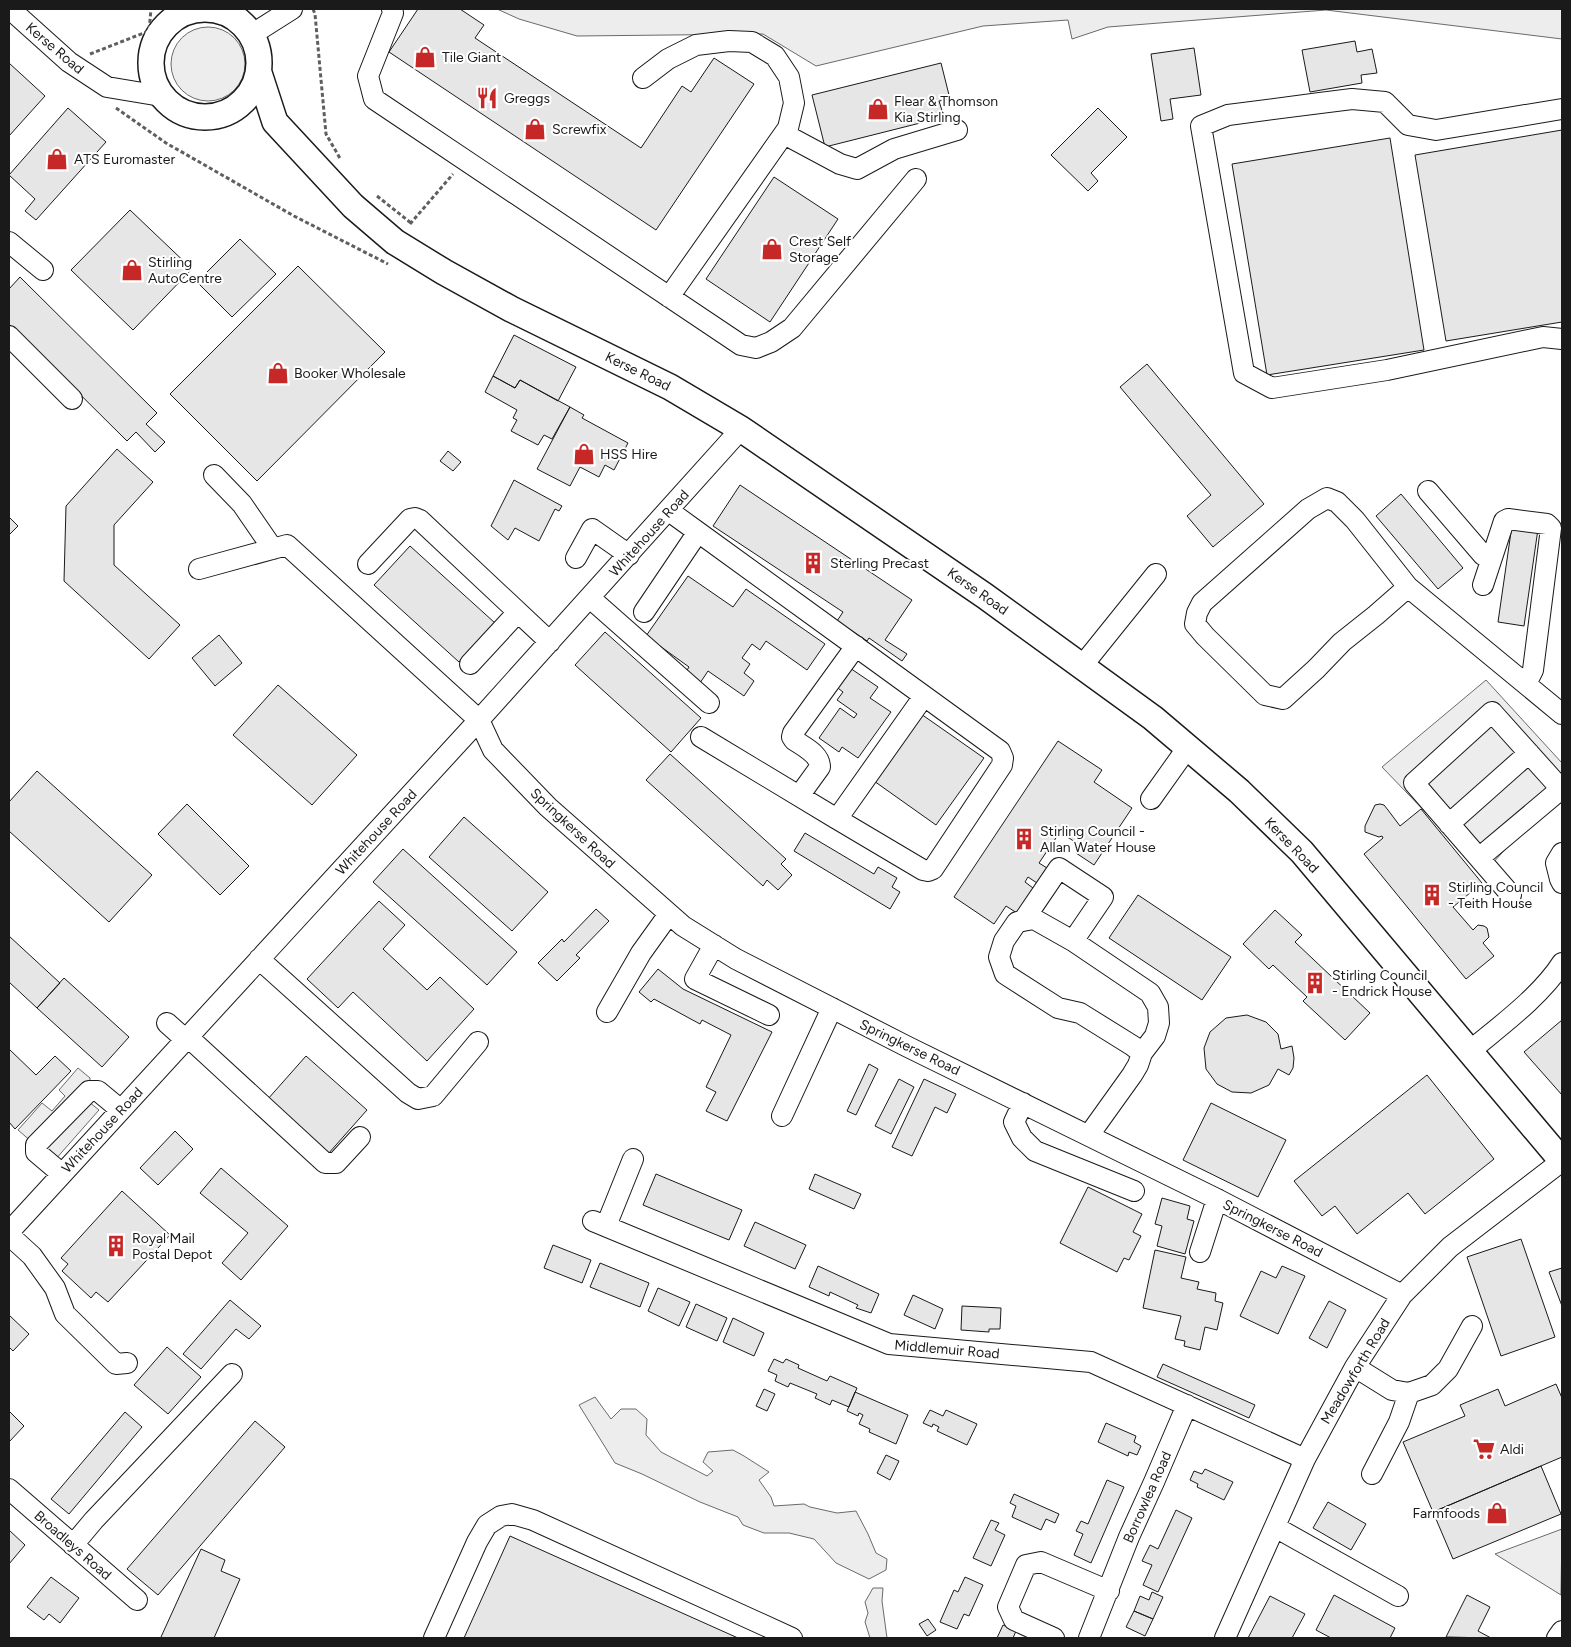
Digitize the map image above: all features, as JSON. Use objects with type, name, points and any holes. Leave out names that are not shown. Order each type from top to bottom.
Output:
[{"type":"main road","points":[[198,9],[228,14],[241,23],[251,35],[257,47],[259,72],[254,87],[246,99],[235,109],[222,115],[205,118],[188,115],[173,108],[161,96],[153,82],[150,66],[152,50],[158,35],[181,11],[198,9]]},
{"type":"main road","name":"Kerse Road","points":[[259,72],[275,122],[353,206],[395,242],[511,310],[670,387],[741,429],[985,596],[1154,718],[1239,790],[1302,852],[1562,1161]]},
{"type":"main road","points":[[222,115],[275,122]]},
{"type":"street","name":"Kerse Road","points":[[10,9],[69,62],[107,87],[161,96]]},
{"type":"street","points":[[251,35],[292,9]]},
{"type":"street","points":[[392,9],[393,13],[368,76],[374,99],[742,345],[756,348],[771,342],[792,328],[916,179]]},
{"type":"street","points":[[643,78],[668,59],[696,45],[729,41],[752,42],[775,56],[789,77],[794,104],[788,128],[669,297]]},
{"type":"street","points":[[1562,109],[1436,130],[1408,125],[1385,102],[1352,98],[1228,114],[1201,126],[1244,373],[1272,388],[1387,370],[1543,337],[1562,339]]},
{"type":"street","points":[[784,134],[840,164],[857,170],[894,149],[957,130]]},
{"type":"street","points":[[9,242],[43,270]]},
{"type":"street","points":[[9,336],[72,399]]},
{"type":"street","name":"Whitehouse Road","points":[[9,1234],[41,1184],[62,1174],[479,720],[741,429]]},
{"type":"street","points":[[214,475],[242,504],[273,549]]},
{"type":"street","points":[[1428,491],[1483,555],[1491,560]]},
{"type":"street","points":[[1408,587],[1342,642],[1283,699],[1265,695],[1195,624],[1197,613],[1202,603],[1308,509],[1327,498],[1336,502],[1354,520],[1408,587],[1562,714]]},
{"type":"street","points":[[669,510],[1000,751],[1003,758],[1002,765],[932,868],[928,871],[923,870],[701,737]]},
{"type":"street","points":[[368,564],[410,520],[415,518],[420,520],[550,642]]},
{"type":"street","points":[[1482,585],[1504,521],[1508,519],[1547,524],[1551,528],[1533,670],[1526,684]]},
{"type":"street","points":[[576,558],[592,530],[629,555]]},
{"type":"street","points":[[644,612],[698,532]]},
{"type":"street","points":[[200,569],[287,545],[479,720]]},
{"type":"street","points":[[1082,666],[1156,574]]},
{"type":"street","points":[[590,598],[709,703]]},
{"type":"street","points":[[470,664],[518,612]]},
{"type":"street","points":[[799,796],[820,767],[820,761],[817,756],[794,740],[792,737],[793,733],[856,646]]},
{"type":"street","points":[[837,819],[924,696]]},
{"type":"street","points":[[1479,858],[1561,789],[1492,712],[1414,783],[1511,895]]},
{"type":"street","name":"Springkerse Road","points":[[479,720],[493,750],[548,806],[683,926],[736,959],[1217,1199],[1402,1294]]},
{"type":"street","points":[[1151,799],[1188,747]]},
{"type":"street","points":[[1449,824],[1529,753]]},
{"type":"street","points":[[1562,853],[1556,863],[1562,882]]},
{"type":"street","points":[[1023,921],[1059,868],[1103,897],[1073,941]]},
{"type":"street","points":[[607,1012],[641,952],[669,914]]},
{"type":"street","points":[[1089,1135],[1132,1075],[1142,1053],[1155,1036],[1159,1023],[1158,1007],[1150,993],[1073,941],[1034,919],[1016,922],[1004,941],[999,957],[1005,974],[1058,1008],[1080,1012],[1142,1053]]},
{"type":"street","points":[[714,945],[695,979],[769,1015]]},
{"type":"street","points":[[259,959],[418,1100],[433,1096],[478,1042]]},
{"type":"street","points":[[1470,1051],[1519,1011],[1557,971],[1562,963]]},
{"type":"street","points":[[782,1116],[832,1008]]},
{"type":"street","points":[[167,1023],[187,1038],[325,1163],[336,1163],[360,1137]]},
{"type":"street","points":[[62,1174],[36,1152],[36,1145],[89,1091],[98,1091],[121,1110]]},
{"type":"street","points":[[1023,1102],[1014,1122],[1022,1138],[1035,1151],[1134,1191]]},
{"type":"street","name":"Middlemuir Road","points":[[633,1160],[600,1224],[890,1344],[1091,1362],[1305,1459]]},
{"type":"street","name":"Meadowforth Road","points":[[1225,1638],[1305,1459],[1355,1367],[1402,1294],[1450,1247],[1562,1161]]},
{"type":"street","points":[[1200,1252],[1217,1199]]},
{"type":"street","points":[[9,1234],[32,1256],[55,1288],[65,1314],[116,1364],[127,1363]]},
{"type":"street","points":[[1355,1367],[1392,1390],[1409,1392],[1432,1385],[1448,1369],[1472,1326]]},
{"type":"street","points":[[73,1545],[94,1520],[232,1374]]},
{"type":"street","points":[[1372,1474],[1399,1422],[1409,1392]]},
{"type":"street","name":"Borrowlea Road","points":[[1089,1638],[1129,1537],[1187,1405]]},
{"type":"street","name":"Broadleys Road","points":[[9,1490],[137,1600]]},
{"type":"street","points":[[434,1638],[477,1542],[487,1525],[501,1516],[512,1514],[533,1520],[792,1638]]},
{"type":"street","points":[[1275,1527],[1398,1596]]},
{"type":"street","points":[[1054,1638],[1014,1620],[1008,1607],[1026,1565],[1041,1562],[1109,1590]]},
{"type":"street","points":[[1557,1638],[1562,1631]]},
{"type":"path","points":[[57,52],[93,54],[149,31],[151,9]]},
{"type":"path","points":[[313,9],[316,14],[326,134],[346,167]]},
{"type":"path","points":[[112,105],[166,143],[294,216],[396,269]]},
{"type":"path","points":[[422,211],[465,160]]},
{"type":"path","points":[[373,193],[411,223]]},
{"type":"shaded area","points":[[497,9],[1562,9],[1562,39],[1326,10],[1108,27],[1072,39],[1068,20],[983,26],[816,66],[763,34],[577,36],[519,19]]},
{"type":"shaded area","points":[[208,27],[222,30],[234,38],[242,50],[245,64],[242,78],[234,90],[222,98],[208,101],[194,98],[182,90],[174,78],[171,64],[174,50],[182,38],[194,30]]},
{"type":"shaded area","points":[[1486,680],[1562,763],[1562,786],[1484,873],[1382,767]]},
{"type":"shaded area","points":[[78,1068],[90,1078],[89,1102],[99,1110],[54,1161],[18,1130],[42,1103],[52,1111],[65,1096],[59,1090]]},
{"type":"shaded area","points":[[595,1397],[611,1419],[621,1409],[636,1409],[647,1419],[646,1435],[661,1452],[707,1476],[713,1471],[703,1462],[708,1452],[733,1450],[744,1456],[769,1472],[759,1480],[771,1497],[774,1506],[804,1504],[837,1513],[856,1511],[876,1553],[887,1559],[886,1570],[869,1579],[836,1563],[814,1539],[789,1533],[764,1533],[756,1530],[743,1525],[738,1517],[700,1502],[615,1463],[579,1405]]},
{"type":"shaded area","points":[[1562,1529],[1561,1595],[1495,1554]]},
{"type":"shaded area","points":[[873,1588],[883,1588],[882,1601],[887,1638],[870,1638],[865,1622],[868,1613],[865,1602]]},
{"type":"building","points":[[418,9],[460,9],[484,25],[475,38],[641,148],[682,86],[691,92],[714,58],[754,84],[656,230],[389,52]]},
{"type":"building","points":[[1355,41],[1357,52],[1372,49],[1377,73],[1361,75],[1362,83],[1310,92],[1302,50]]},
{"type":"building","points":[[1194,48],[1201,95],[1170,99],[1173,119],[1161,121],[1151,54]]},
{"type":"building","points":[[9,63],[45,96],[9,136]]},
{"type":"building","name":"Flear & Thomson Kia Stirling","points":[[941,63],[950,99],[939,101],[944,117],[825,147],[812,95]]},
{"type":"building","name":"ATS Euromaster","points":[[68,108],[106,142],[36,220],[25,211],[35,199],[9,175]]},
{"type":"building","points":[[1098,108],[1127,137],[1091,173],[1098,181],[1088,191],[1051,155]]},
{"type":"building","points":[[1562,130],[1562,322],[1446,341],[1415,155]]},
{"type":"building","points":[[1390,138],[1424,350],[1267,375],[1232,164]]},
{"type":"building","name":"Crest Self Storage","points":[[774,177],[838,219],[770,322],[706,279]]},
{"type":"building","name":"Stirling AutoCentre","points":[[130,210],[192,269],[133,330],[71,270]]},
{"type":"building","points":[[240,239],[276,274],[232,317],[197,282]]},
{"type":"building","name":"Booker Wholesale","points":[[298,266],[385,352],[257,481],[170,394]]},
{"type":"building","points":[[20,277],[157,413],[146,424],[165,442],[155,452],[136,432],[127,441],[9,324],[9,289]]},
{"type":"building","points":[[514,335],[576,367],[558,401],[520,380],[515,388],[493,376]]},
{"type":"building","points":[[1147,364],[1264,504],[1213,547],[1187,516],[1211,495],[1120,387]]},
{"type":"building","points":[[493,376],[515,388],[520,380],[570,407],[552,439],[544,435],[538,445],[511,431],[517,420],[513,418],[517,410],[485,392]]},
{"type":"building","name":"HSS Hire","points":[[570,407],[584,415],[582,418],[628,443],[614,470],[605,465],[599,477],[580,467],[570,486],[537,469]]},
{"type":"building","points":[[117,449],[153,482],[114,525],[114,565],[180,625],[149,659],[64,581],[66,506]]},
{"type":"building","points":[[448,451],[461,462],[453,471],[440,461]]},
{"type":"building","points":[[514,480],[562,506],[559,511],[555,509],[539,541],[515,528],[508,540],[491,526]]},
{"type":"building","name":"Sterling Precast","points":[[740,485],[912,600],[885,640],[907,654],[902,661],[869,638],[867,641],[837,621],[843,612],[713,526]]},
{"type":"building","points":[[1401,494],[1463,568],[1438,589],[1376,516]]},
{"type":"building","points":[[9,517],[18,526],[9,535]]},
{"type":"building","points":[[1512,525],[1538,529],[1524,626],[1498,622]]},
{"type":"building","points":[[410,546],[495,623],[459,662],[374,585]]},
{"type":"building","points":[[688,576],[733,607],[746,589],[825,644],[807,670],[766,641],[760,650],[752,644],[742,658],[750,664],[744,673],[754,681],[744,696],[708,671],[698,686],[684,675],[689,667],[646,636]]},
{"type":"building","points":[[605,632],[701,718],[671,752],[575,665]]},
{"type":"building","points":[[219,635],[242,663],[215,686],[192,658]]},
{"type":"building","points":[[847,666],[878,687],[870,698],[891,712],[858,758],[842,747],[839,752],[819,738],[840,708],[854,718],[857,714],[837,700],[843,692],[834,685]]},
{"type":"building","points":[[278,685],[357,755],[312,805],[233,735]]},
{"type":"building","points":[[921,714],[984,758],[936,825],[874,781]]},
{"type":"building","name":"Stirling Council - Allan Water House","points":[[1058,741],[1102,770],[1094,782],[1132,808],[1094,865],[1076,853],[1081,846],[1060,832],[1039,863],[1047,868],[1037,883],[1028,877],[1025,882],[1033,888],[1017,913],[1006,906],[994,924],[954,897]]},
{"type":"building","points":[[670,754],[786,859],[781,864],[792,875],[778,890],[767,880],[763,886],[646,780]]},
{"type":"building","points":[[37,771],[152,875],[109,922],[9,831],[9,802]]},
{"type":"building","points":[[187,804],[249,866],[220,895],[158,834]]},
{"type":"building","name":"Stirling Council - Teith House","points":[[1375,805],[1384,805],[1400,826],[1421,809],[1482,883],[1453,907],[1473,930],[1478,925],[1487,928],[1489,937],[1483,943],[1494,956],[1466,979],[1364,854],[1383,838],[1382,836],[1379,837],[1365,832],[1365,826]]},
{"type":"building","points":[[464,817],[548,892],[512,931],[429,857]]},
{"type":"building","points":[[805,833],[874,874],[878,867],[897,878],[892,887],[900,892],[890,909],[794,851]]},
{"type":"building","points":[[403,849],[517,952],[487,985],[373,882]]},
{"type":"building","points":[[1138,895],[1231,957],[1202,1000],[1109,938]]},
{"type":"building","points":[[379,901],[405,925],[383,949],[427,990],[440,977],[474,1009],[427,1061],[353,992],[338,1008],[307,979]]},
{"type":"building","points":[[596,909],[609,921],[576,955],[580,958],[557,981],[538,963],[562,939],[564,942]]},
{"type":"building","name":"Stirling Council - Endrick House","points":[[1275,910],[1302,935],[1295,942],[1370,1013],[1345,1040],[1303,1001],[1307,997],[1273,965],[1269,969],[1243,944]]},
{"type":"building","points":[[9,936],[60,983],[37,1008],[9,982]]},
{"type":"building","points":[[658,969],[683,989],[772,1032],[727,1121],[706,1111],[716,1092],[706,1087],[731,1035],[702,1020],[700,1024],[654,999],[651,1002],[639,992]]},
{"type":"building","points":[[64,978],[129,1037],[102,1067],[37,1008]]},
{"type":"building","points":[[1247,1015],[1266,1022],[1278,1034],[1281,1049],[1292,1046],[1293,1068],[1289,1075],[1278,1069],[1269,1085],[1251,1093],[1232,1092],[1217,1084],[1206,1069],[1204,1048],[1210,1032],[1226,1018]]},
{"type":"building","points":[[1562,1020],[1562,1095],[1524,1052]]},
{"type":"building","points":[[9,1049],[36,1075],[55,1056],[71,1071],[15,1129],[9,1122]]},
{"type":"building","points":[[306,1056],[367,1110],[328,1154],[267,1100]]},
{"type":"building","points":[[869,1064],[878,1069],[856,1115],[847,1111]]},
{"type":"building","points":[[1427,1075],[1494,1159],[1425,1214],[1408,1193],[1357,1234],[1335,1206],[1322,1216],[1294,1181]]},
{"type":"building","points":[[899,1079],[914,1087],[891,1134],[875,1126]]},
{"type":"building","points":[[924,1079],[956,1094],[947,1113],[935,1107],[912,1156],[892,1147]]},
{"type":"building","points":[[1211,1103],[1286,1140],[1258,1197],[1183,1160]]},
{"type":"building","points":[[175,1131],[193,1149],[158,1185],[140,1168]]},
{"type":"building","points":[[221,1168],[288,1226],[241,1280],[222,1263],[248,1233],[200,1193]]},
{"type":"building","points":[[656,1174],[742,1210],[729,1240],[643,1205]]},
{"type":"building","points":[[815,1174],[861,1194],[854,1209],[809,1189]]},
{"type":"building","points":[[1088,1187],[1142,1214],[1133,1232],[1141,1236],[1129,1260],[1124,1258],[1117,1272],[1060,1243]]},
{"type":"building","name":"Royal Mail Postal Depot","points":[[122,1191],[170,1235],[108,1302],[96,1292],[91,1298],[62,1271],[68,1264],[61,1258]]},
{"type":"building","points":[[1162,1198],[1190,1206],[1187,1219],[1194,1221],[1185,1254],[1157,1246],[1162,1226],[1155,1224]]},
{"type":"building","points":[[755,1222],[806,1245],[795,1269],[744,1246]]},
{"type":"building","points":[[1521,1239],[1555,1337],[1501,1356],[1467,1257]]},
{"type":"building","points":[[553,1245],[591,1260],[582,1283],[544,1268]]},
{"type":"building","points":[[1155,1250],[1186,1257],[1181,1278],[1199,1282],[1197,1289],[1216,1293],[1215,1301],[1223,1303],[1217,1330],[1205,1327],[1200,1350],[1184,1346],[1185,1341],[1175,1339],[1181,1316],[1143,1308]]},
{"type":"building","points":[[600,1263],[649,1283],[640,1307],[590,1287]]},
{"type":"building","points":[[818,1266],[879,1294],[871,1313],[856,1308],[858,1305],[830,1292],[829,1296],[809,1287]]},
{"type":"building","points":[[1282,1266],[1305,1276],[1278,1334],[1240,1316],[1261,1271],[1276,1278]]},
{"type":"building","points":[[1562,1268],[1562,1306],[1549,1272]]},
{"type":"building","points":[[658,1288],[690,1302],[679,1326],[648,1311]]},
{"type":"building","points":[[913,1295],[943,1309],[935,1329],[904,1315]]},
{"type":"building","points":[[230,1300],[261,1326],[249,1339],[236,1329],[201,1369],[183,1354]]},
{"type":"building","points":[[1329,1301],[1346,1310],[1327,1348],[1309,1338]]},
{"type":"building","points":[[696,1304],[727,1318],[717,1341],[686,1327]]},
{"type":"building","points":[[962,1306],[1001,1308],[1000,1329],[989,1329],[989,1332],[961,1330]]},
{"type":"building","points":[[9,1315],[29,1334],[13,1351],[9,1347]]},
{"type":"building","points":[[733,1318],[764,1333],[754,1356],[723,1342]]},
{"type":"building","points":[[167,1347],[201,1377],[168,1414],[134,1385]]},
{"type":"building","points":[[774,1359],[783,1363],[786,1359],[799,1365],[798,1368],[827,1381],[830,1376],[857,1388],[849,1407],[832,1400],[830,1405],[815,1398],[817,1394],[790,1383],[788,1387],[775,1381],[777,1375],[768,1371]]},
{"type":"building","points":[[1163,1364],[1255,1405],[1249,1418],[1157,1377]]},
{"type":"building","name":"Aldi","points":[[1556,1384],[1562,1398],[1562,1457],[1433,1512],[1403,1442],[1465,1416],[1460,1405],[1498,1389],[1505,1406]]},
{"type":"building","points":[[764,1389],[775,1394],[767,1411],[756,1406]]},
{"type":"building","points":[[855,1392],[908,1415],[896,1444],[869,1432],[870,1429],[859,1424],[863,1415],[859,1413],[858,1416],[847,1411]]},
{"type":"building","points":[[930,1410],[943,1416],[946,1410],[977,1424],[967,1445],[937,1431],[939,1427],[933,1424],[932,1427],[923,1423]]},
{"type":"building","points":[[9,1411],[24,1426],[9,1442]]},
{"type":"building","points":[[125,1412],[142,1427],[69,1514],[51,1499]]},
{"type":"building","points":[[255,1421],[285,1447],[158,1595],[127,1569]]},
{"type":"building","points":[[1106,1423],[1136,1436],[1134,1442],[1141,1446],[1137,1455],[1129,1452],[1128,1456],[1098,1442]]},
{"type":"building","points":[[886,1455],[899,1461],[890,1480],[877,1473]]},
{"type":"building","name":"Farmfoods","points":[[1541,1466],[1561,1514],[1453,1559],[1433,1512]]},
{"type":"building","points":[[1205,1469],[1233,1482],[1224,1500],[1197,1487],[1198,1484],[1190,1480],[1194,1471],[1202,1474]]},
{"type":"building","points":[[1107,1480],[1124,1487],[1091,1563],[1074,1555],[1083,1534],[1076,1531],[1081,1521],[1088,1524]]},
{"type":"building","points":[[1014,1494],[1059,1514],[1055,1523],[1046,1519],[1041,1530],[1012,1517],[1016,1506],[1010,1503]]},
{"type":"building","points":[[1328,1502],[1366,1524],[1351,1550],[1313,1528]]},
{"type":"building","points":[[1176,1510],[1192,1518],[1158,1592],[1143,1585],[1152,1565],[1142,1561],[1150,1545],[1158,1549]]},
{"type":"building","points":[[991,1520],[999,1523],[995,1530],[1005,1535],[991,1566],[973,1558]]},
{"type":"building","points":[[9,1530],[25,1545],[9,1564]]},
{"type":"building","points":[[510,1536],[738,1638],[464,1638]]},
{"type":"building","points":[[201,1549],[225,1560],[221,1571],[240,1579],[214,1638],[162,1638],[161,1637]]},
{"type":"building","points":[[51,1577],[79,1598],[60,1623],[49,1614],[44,1620],[27,1607]]},
{"type":"building","points":[[965,1577],[983,1585],[969,1616],[964,1614],[957,1629],[940,1622],[954,1590],[958,1592]]},
{"type":"building","points":[[1152,1592],[1163,1597],[1153,1619],[1134,1611],[1140,1596],[1149,1600]]},
{"type":"building","points":[[1334,1595],[1395,1628],[1390,1638],[1331,1638],[1316,1630]]},
{"type":"building","points":[[1467,1595],[1490,1607],[1478,1631],[1491,1638],[1446,1637]]},
{"type":"building","points":[[1270,1596],[1305,1614],[1292,1638],[1248,1638]]},
{"type":"building","points":[[1134,1611],[1153,1619],[1145,1636],[1126,1627]]},
{"type":"building","points":[[928,1619],[936,1630],[927,1636],[919,1624]]},
{"type":"building","points":[[1003,1625],[1016,1631],[1013,1638],[997,1638]]},
{"type":"place","name":"Tile Giant","points":[[425,57]]},
{"type":"place","name":"Greggs","points":[[487,98]]},
{"type":"place","name":"Flear & Thomson Kia Stirling","points":[[878,109]]},
{"type":"place","name":"Screwfix","points":[[535,129]]},
{"type":"place","name":"ATS Euromaster","points":[[57,159]]},
{"type":"place","name":"Crest Self Storage","points":[[772,249]]},
{"type":"place","name":"Stirling AutoCentre","points":[[132,270]]},
{"type":"place","name":"Booker Wholesale","points":[[278,373]]},
{"type":"place","name":"HSS Hire","points":[[584,454]]},
{"type":"place","name":"Sterling Precast","points":[[813,563]]},
{"type":"place","name":"Stirling Council - Allan Water House","points":[[1024,839]]},
{"type":"place","name":"Stirling Council - Teith House","points":[[1432,895]]},
{"type":"place","name":"Stirling Council - Endrick House","points":[[1315,983]]},
{"type":"place","name":"Royal Mail Postal Depot","points":[[116,1246]]},
{"type":"place","name":"Aldi","points":[[1484,1449]]},
{"type":"place","name":"Farmfoods","points":[[1497,1513]]}]
